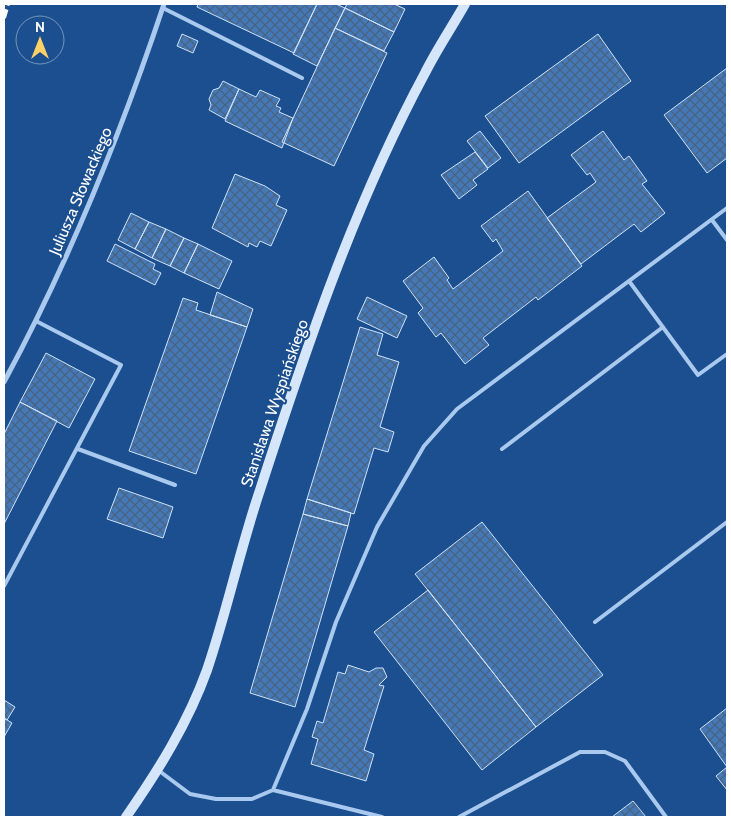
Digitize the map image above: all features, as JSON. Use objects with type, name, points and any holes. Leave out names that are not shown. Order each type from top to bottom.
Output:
[{"type":"main road","name":"Stanisława Wyspiańskiego","points":[[126,817],[174,743],[206,670],[262,482],[314,331],[349,238],[425,72],[465,4]]},
{"type":"street","name":"Juliusza Słowackiego","points":[[4,382],[36,321],[76,234],[120,128],[164,6]]},
{"type":"lane","points":[[164,6],[302,78]]},
{"type":"lane","points":[[273,790],[307,708],[336,622],[373,536],[424,446],[458,409],[727,208]]},
{"type":"lane","points":[[712,220],[727,240]]},
{"type":"lane","points":[[629,281],[698,375],[727,354]]},
{"type":"lane","points":[[4,586],[78,449],[121,364],[36,321]]},
{"type":"lane","points":[[502,449],[663,327]]},
{"type":"lane","points":[[78,449],[175,485]]},
{"type":"lane","points":[[595,622],[727,522]]},
{"type":"lane","points":[[458,817],[580,752],[605,752],[624,761],[666,817]]},
{"type":"lane","points":[[158,770],[190,794],[216,799],[252,799],[273,790],[382,817]]},
{"type":"building","points":[[198,4],[317,4],[294,53],[197,7]]},
{"type":"building","points":[[317,4],[336,4],[345,8],[317,66],[293,54]]},
{"type":"building","points":[[347,4],[394,4],[405,9],[394,32],[345,8]]},
{"type":"building","points":[[345,8],[394,32],[384,51],[335,28]]},
{"type":"building","points":[[335,28],[387,53],[334,166],[282,142]]},
{"type":"building","points":[[182,34],[198,41],[193,53],[177,46]]},
{"type":"building","points":[[598,34],[631,81],[519,163],[485,116]]},
{"type":"building","points":[[727,68],[727,158],[707,173],[664,115]]},
{"type":"building","points":[[223,81],[239,89],[225,119],[209,110],[211,105],[209,99],[213,90],[219,88]]},
{"type":"building","points":[[239,89],[256,97],[260,90],[280,99],[276,106],[281,108],[279,112],[293,118],[282,148],[225,121]]},
{"type":"building","points":[[480,131],[501,158],[488,168],[467,141]]},
{"type":"building","points":[[603,131],[624,160],[629,156],[647,181],[642,184],[665,213],[641,232],[634,224],[581,264],[547,218],[596,182],[590,173],[587,175],[571,155]]},
{"type":"building","points":[[475,152],[488,169],[473,180],[477,185],[459,199],[441,175]]},
{"type":"building","points":[[235,174],[265,186],[280,196],[276,205],[287,210],[271,246],[260,241],[257,247],[249,243],[248,247],[212,228]]},
{"type":"building","points":[[528,191],[582,266],[538,300],[536,297],[483,338],[489,345],[465,364],[441,333],[436,337],[418,313],[423,308],[403,281],[434,257],[449,278],[447,280],[453,289],[503,251],[496,239],[493,242],[481,226]]},
{"type":"building","points":[[131,213],[149,222],[135,249],[118,240]]},
{"type":"building","points":[[149,222],[166,229],[152,258],[135,249]]},
{"type":"building","points":[[166,229],[184,238],[170,266],[152,258]]},
{"type":"building","points":[[184,238],[198,244],[184,273],[170,266]]},
{"type":"building","points":[[115,244],[155,264],[153,269],[161,273],[155,285],[107,261]]},
{"type":"building","points":[[198,244],[232,261],[219,289],[184,273]]},
{"type":"building","points":[[217,292],[253,309],[247,327],[210,315]]},
{"type":"building","points":[[367,297],[407,316],[397,338],[357,319]]},
{"type":"building","points":[[183,298],[198,303],[196,310],[247,327],[196,474],[129,451]]},
{"type":"building","points":[[360,327],[383,334],[377,355],[399,362],[380,427],[394,432],[388,452],[374,448],[354,514],[307,499]]},
{"type":"building","points":[[46,353],[95,379],[69,428],[20,402]]},
{"type":"building","points":[[20,402],[57,421],[4,524],[4,434]]},
{"type":"building","points":[[119,488],[173,507],[163,538],[107,519]]},
{"type":"building","points":[[307,499],[351,513],[348,526],[303,514]]},
{"type":"building","points":[[303,514],[348,526],[295,707],[250,693]]},
{"type":"building","points":[[482,522],[603,675],[536,727],[415,574]]},
{"type":"building","points":[[428,590],[536,727],[482,770],[374,632]]},
{"type":"building","points":[[348,665],[369,672],[376,668],[383,668],[387,677],[379,685],[384,686],[364,750],[374,754],[366,781],[311,764],[318,739],[312,737],[317,721],[323,723],[338,672],[345,674]]},
{"type":"building","points":[[4,700],[15,707],[7,720],[4,718]]},
{"type":"building","points":[[727,708],[727,767],[700,729]]},
{"type":"building","points":[[4,718],[12,723],[4,737]]},
{"type":"building","points":[[727,767],[727,790],[716,776]]},
{"type":"building","points":[[633,801],[646,817],[612,817]]},
{"type":"railway","points":[[4,18],[8,4]]}]
